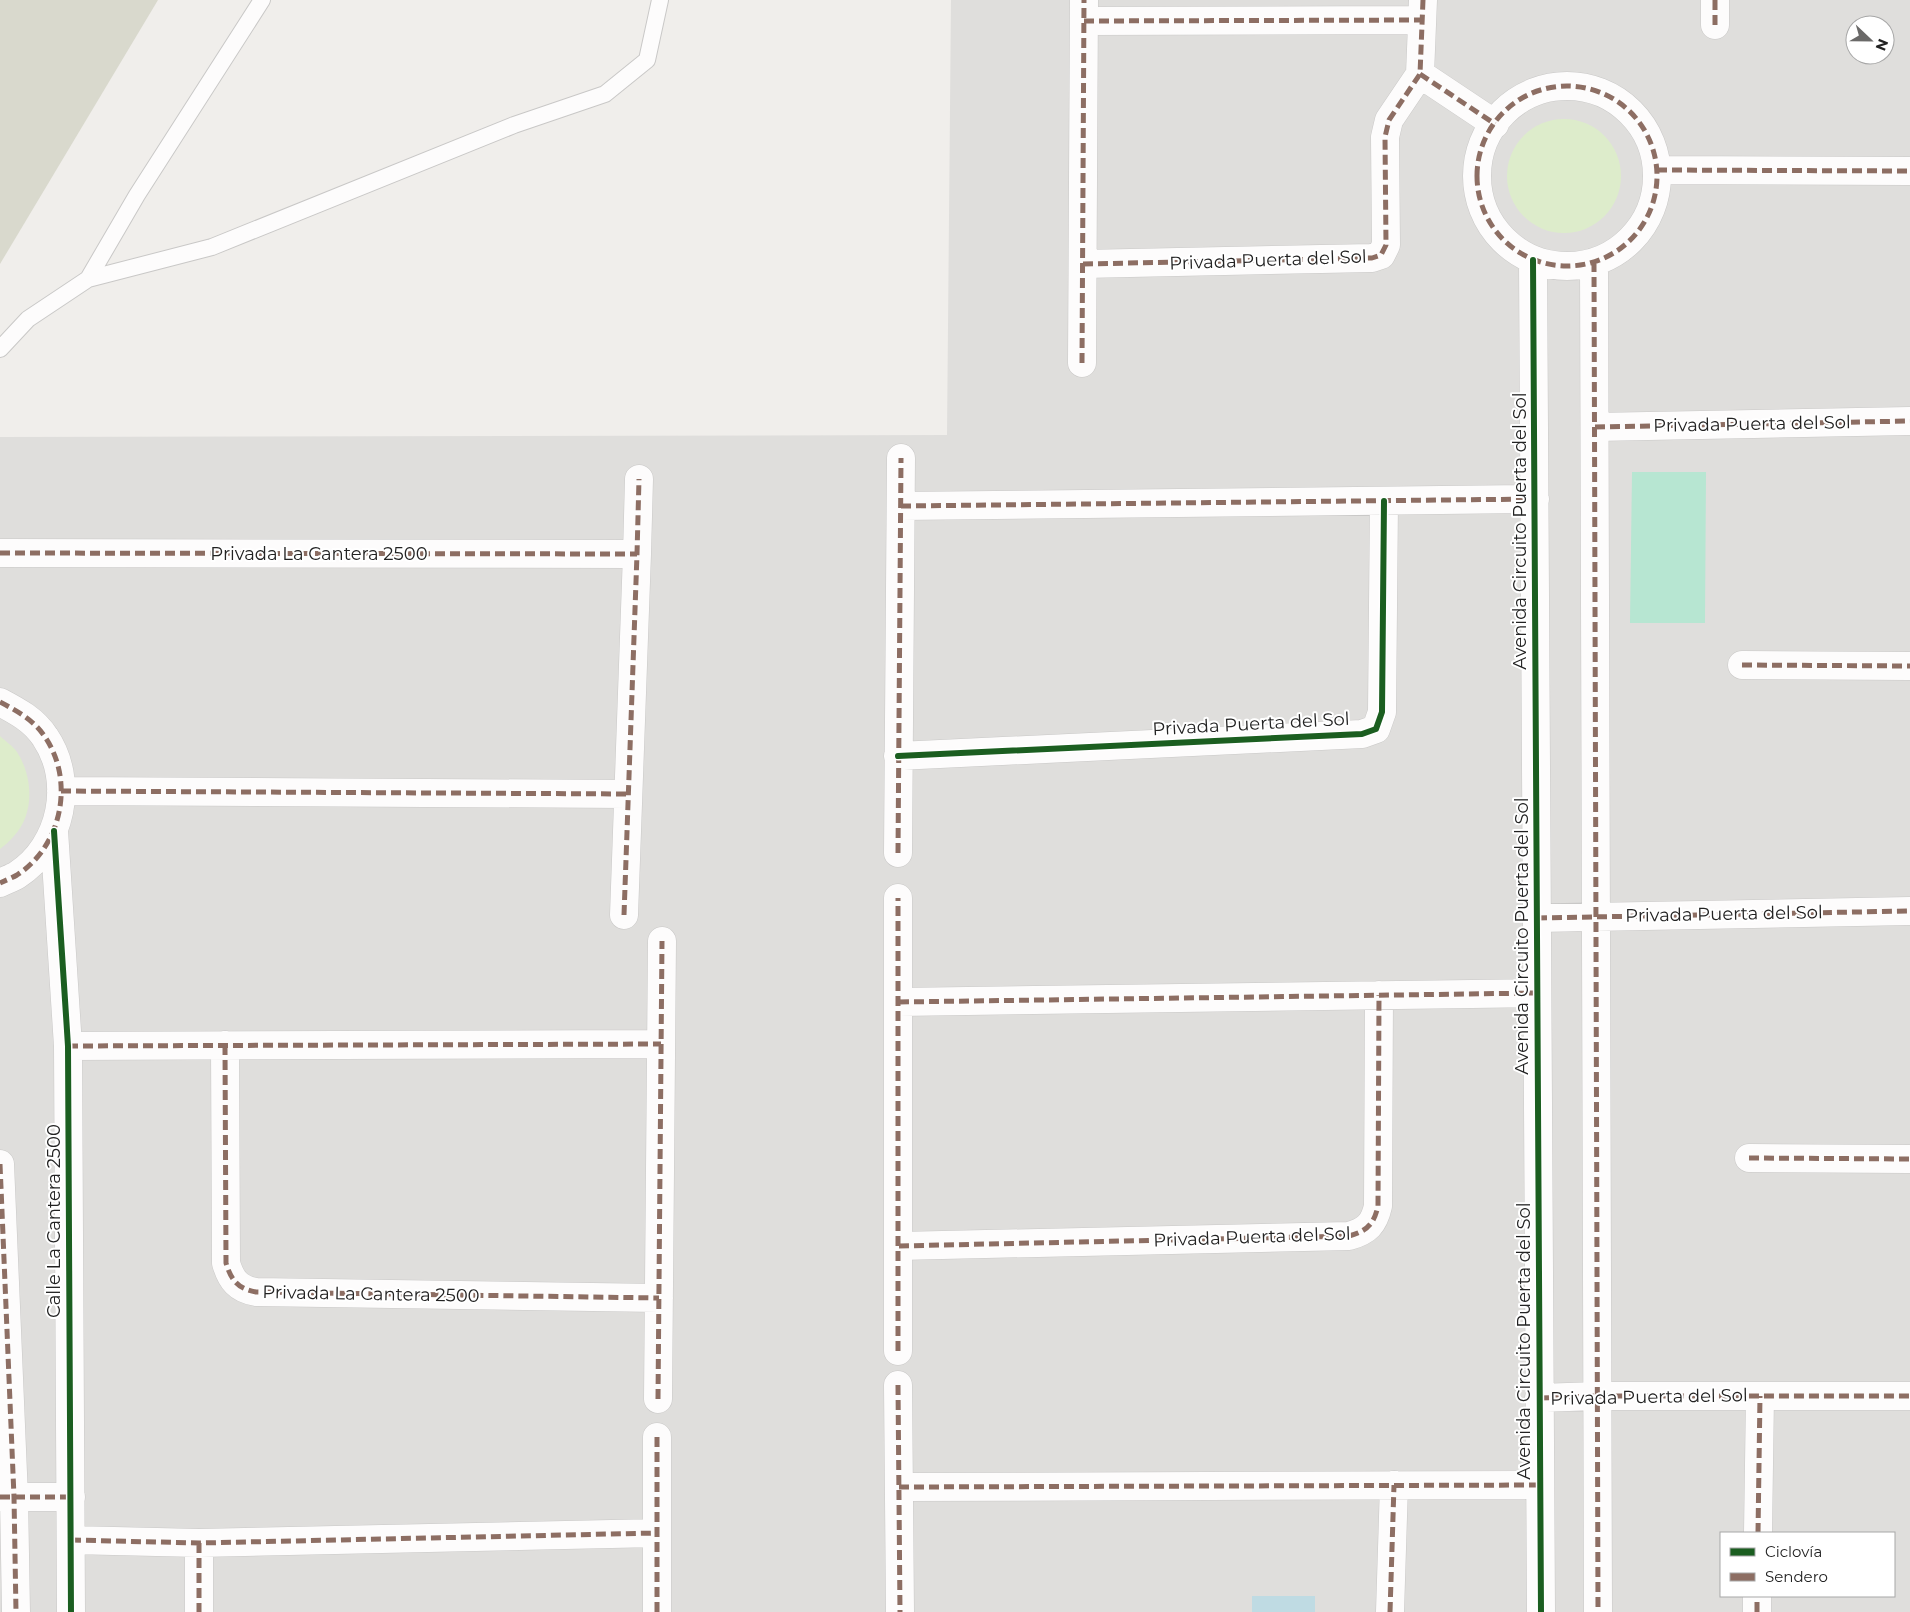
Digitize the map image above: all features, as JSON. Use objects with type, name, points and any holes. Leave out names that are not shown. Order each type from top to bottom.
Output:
[{"type":"street","points":[[1082,363],[1084,11],[1422,10],[1420,74],[1494,124]]},
{"type":"street","name":"Privada Puerta del Sol","points":[[1083,264],[1372,258],[1381,256],[1386,245],[1385,137],[1389,120],[1420,74]]},
{"type":"street","points":[[1555,86],[1585,86],[1612,97],[1635,116],[1650,141],[1657,170],[1654,200],[1641,227],[1621,248],[1594,262],[1563,267],[1533,260],[1508,245],[1489,222],[1478,195],[1476,164],[1485,136],[1502,112],[1526,94],[1555,86]]},
{"type":"street","points":[[1657,170],[1910,171]]},
{"type":"street","name":"Avenida Circuito Puerta del Sol","points":[[1533,260],[1540,1612]]},
{"type":"street","points":[[1594,262],[1598,1612]]},
{"type":"street","name":"Privada Puerta del Sol","points":[[1595,427],[1910,421]]},
{"type":"street","points":[[898,853],[901,458]]},
{"type":"street","points":[[624,915],[638,554],[639,479]]},
{"type":"street","points":[[901,506],[1535,499]]},
{"type":"street","name":"Privada Puerta del Sol","points":[[898,756],[1362,734],[1376,729],[1382,712],[1384,501]]},
{"type":"street","name":"Privada La Cantera 2500","points":[[0,553],[638,554]]},
{"type":"street","points":[[1742,665],[1910,666]]},
{"type":"street","points":[[0,702],[22,713],[45,736],[58,766],[62,799],[54,831],[39,856],[17,875],[0,882]]},
{"type":"street","points":[[61,791],[628,794]]},
{"type":"street","name":"Calle La Cantera 2500","points":[[54,831],[68,1046],[72,1612]]},
{"type":"street","points":[[898,898],[898,1351]]},
{"type":"street","name":"Privada Puerta del Sol","points":[[1537,918],[1910,911]]},
{"type":"street","points":[[658,1399],[662,941]]},
{"type":"street","points":[[899,1002],[1537,993]]},
{"type":"street","name":"Privada Puerta del Sol","points":[[899,1246],[1349,1236],[1360,1233],[1370,1227],[1376,1217],[1378,1206],[1379,995]]},
{"type":"street","points":[[68,1046],[661,1044]]},
{"type":"street","name":"Privada La Cantera 2500","points":[[225,1045],[226,1263],[229,1274],[235,1284],[245,1290],[256,1292],[659,1298]]},
{"type":"street","points":[[1749,1158],[1910,1159]]},
{"type":"street","points":[[0,1164],[7,1497],[16,1612]]},
{"type":"street","points":[[898,1386],[900,1612]]},
{"type":"street","name":"Privada Puerta del Sol","points":[[1539,1398],[1597,1396],[1910,1396]]},
{"type":"street","name":"Privada Puerta del Sol","points":[[1758,1532],[1760,1396]]},
{"type":"street","points":[[656,1612],[658,1437]]},
{"type":"street","points":[[1390,1612],[1394,1485]]},
{"type":"street","points":[[899,1487],[1540,1485]]},
{"type":"street","points":[[7,1497],[71,1497]]},
{"type":"street","points":[[71,1540],[199,1543],[657,1533]]},
{"type":"street","points":[[199,1543],[199,1612]]},
{"type":"street","points":[[1757,1612],[1758,1597]]},
{"type":"lane","points":[[88,279],[137,195],[262,0]]},
{"type":"lane","points":[[0,349],[28,319],[88,279],[212,247],[514,125],[605,94],[647,60],[660,0]]},
{"type":"shaded area","points":[[0,0],[158,0],[0,264]]},
{"type":"shaded area","points":[[951,0],[1910,0],[1910,1612],[0,1612],[0,437],[947,435]]},
{"type":"green space","points":[[1564,119],[1586,123],[1605,135],[1617,154],[1621,176],[1617,198],[1605,217],[1586,229],[1564,233],[1542,229],[1523,217],[1511,198],[1507,176],[1511,154],[1523,135],[1542,123]]},
{"type":"green space","points":[[1632,472],[1706,472],[1705,623],[1630,623]]},
{"type":"green space","points":[[0,736],[15,750],[22,762],[29,784],[29,795],[26,817],[21,827],[11,840],[0,849]]},
{"type":"water","points":[[1252,1596],[1315,1596],[1315,1612],[1252,1612]]},
{"type":"marked path","points":[[1082,363],[1084,0]]},
{"type":"marked path","points":[[1083,264],[1372,258],[1381,255],[1386,245],[1385,137],[1389,120],[1420,74],[1423,0]]},
{"type":"marked path","points":[[1715,0],[1715,25]]},
{"type":"marked path","points":[[1084,21],[1422,20]]},
{"type":"marked path","points":[[1420,74],[1495,124]]},
{"type":"marked path","points":[[1558,86],[1576,86],[1601,93],[1617,101],[1631,112],[1642,126],[1650,142],[1657,167],[1657,176],[1657,185],[1650,210],[1642,226],[1631,240],[1617,251],[1593,262],[1576,266],[1558,266],[1541,262],[1517,251],[1497,233],[1481,202],[1477,185],[1477,167],[1481,150],[1492,126],[1510,106],[1541,90],[1558,86]]},
{"type":"marked path","points":[[1657,170],[1910,171]]},
{"type":"marked path","points":[[1594,262],[1598,1612]]},
{"type":"marked path","points":[[1595,427],[1910,421]]},
{"type":"marked path","points":[[898,853],[901,458]]},
{"type":"marked path","points":[[624,915],[639,479]]},
{"type":"marked path","points":[[901,506],[1535,499]]},
{"type":"marked path","points":[[0,553],[637,554]]},
{"type":"marked path","points":[[1742,665],[1910,666]]},
{"type":"marked path","points":[[0,702],[19,713],[41,731],[54,754],[60,773],[61,792],[59,812],[54,830],[45,847],[32,863],[17,875],[0,883]]},
{"type":"marked path","points":[[61,791],[628,794]]},
{"type":"marked path","points":[[898,898],[898,1351]]},
{"type":"marked path","points":[[1537,918],[1910,911]]},
{"type":"marked path","points":[[658,1399],[662,941]]},
{"type":"marked path","points":[[899,1002],[1537,993]]},
{"type":"marked path","points":[[899,1246],[1349,1236],[1361,1232],[1372,1222],[1378,1206],[1379,995]]},
{"type":"marked path","points":[[68,1046],[661,1044]]},
{"type":"marked path","points":[[225,1045],[226,1263],[233,1279],[244,1289],[256,1292],[659,1298]]},
{"type":"marked path","points":[[1749,1158],[1910,1159]]},
{"type":"marked path","points":[[0,1164],[14,1497],[16,1612]]},
{"type":"marked path","points":[[898,1385],[900,1612]]},
{"type":"marked path","points":[[1539,1398],[1597,1396],[1910,1396]]},
{"type":"marked path","points":[[1758,1532],[1760,1396]]},
{"type":"marked path","points":[[657,1437],[657,1612]]},
{"type":"marked path","points":[[1390,1612],[1394,1485]]},
{"type":"marked path","points":[[899,1487],[1540,1485]]},
{"type":"marked path","points":[[0,1497],[71,1497]]},
{"type":"marked path","points":[[71,1540],[199,1543],[657,1533]]},
{"type":"marked path","points":[[199,1543],[199,1612]]},
{"type":"marked path","points":[[1757,1597],[1757,1612]]},
{"type":"cycle path","points":[[1533,260],[1541,1612]]},
{"type":"cycle path","points":[[898,756],[1362,734],[1376,729],[1382,712],[1384,501]]},
{"type":"cycle path","points":[[54,831],[68,1046],[71,1612]]}]
